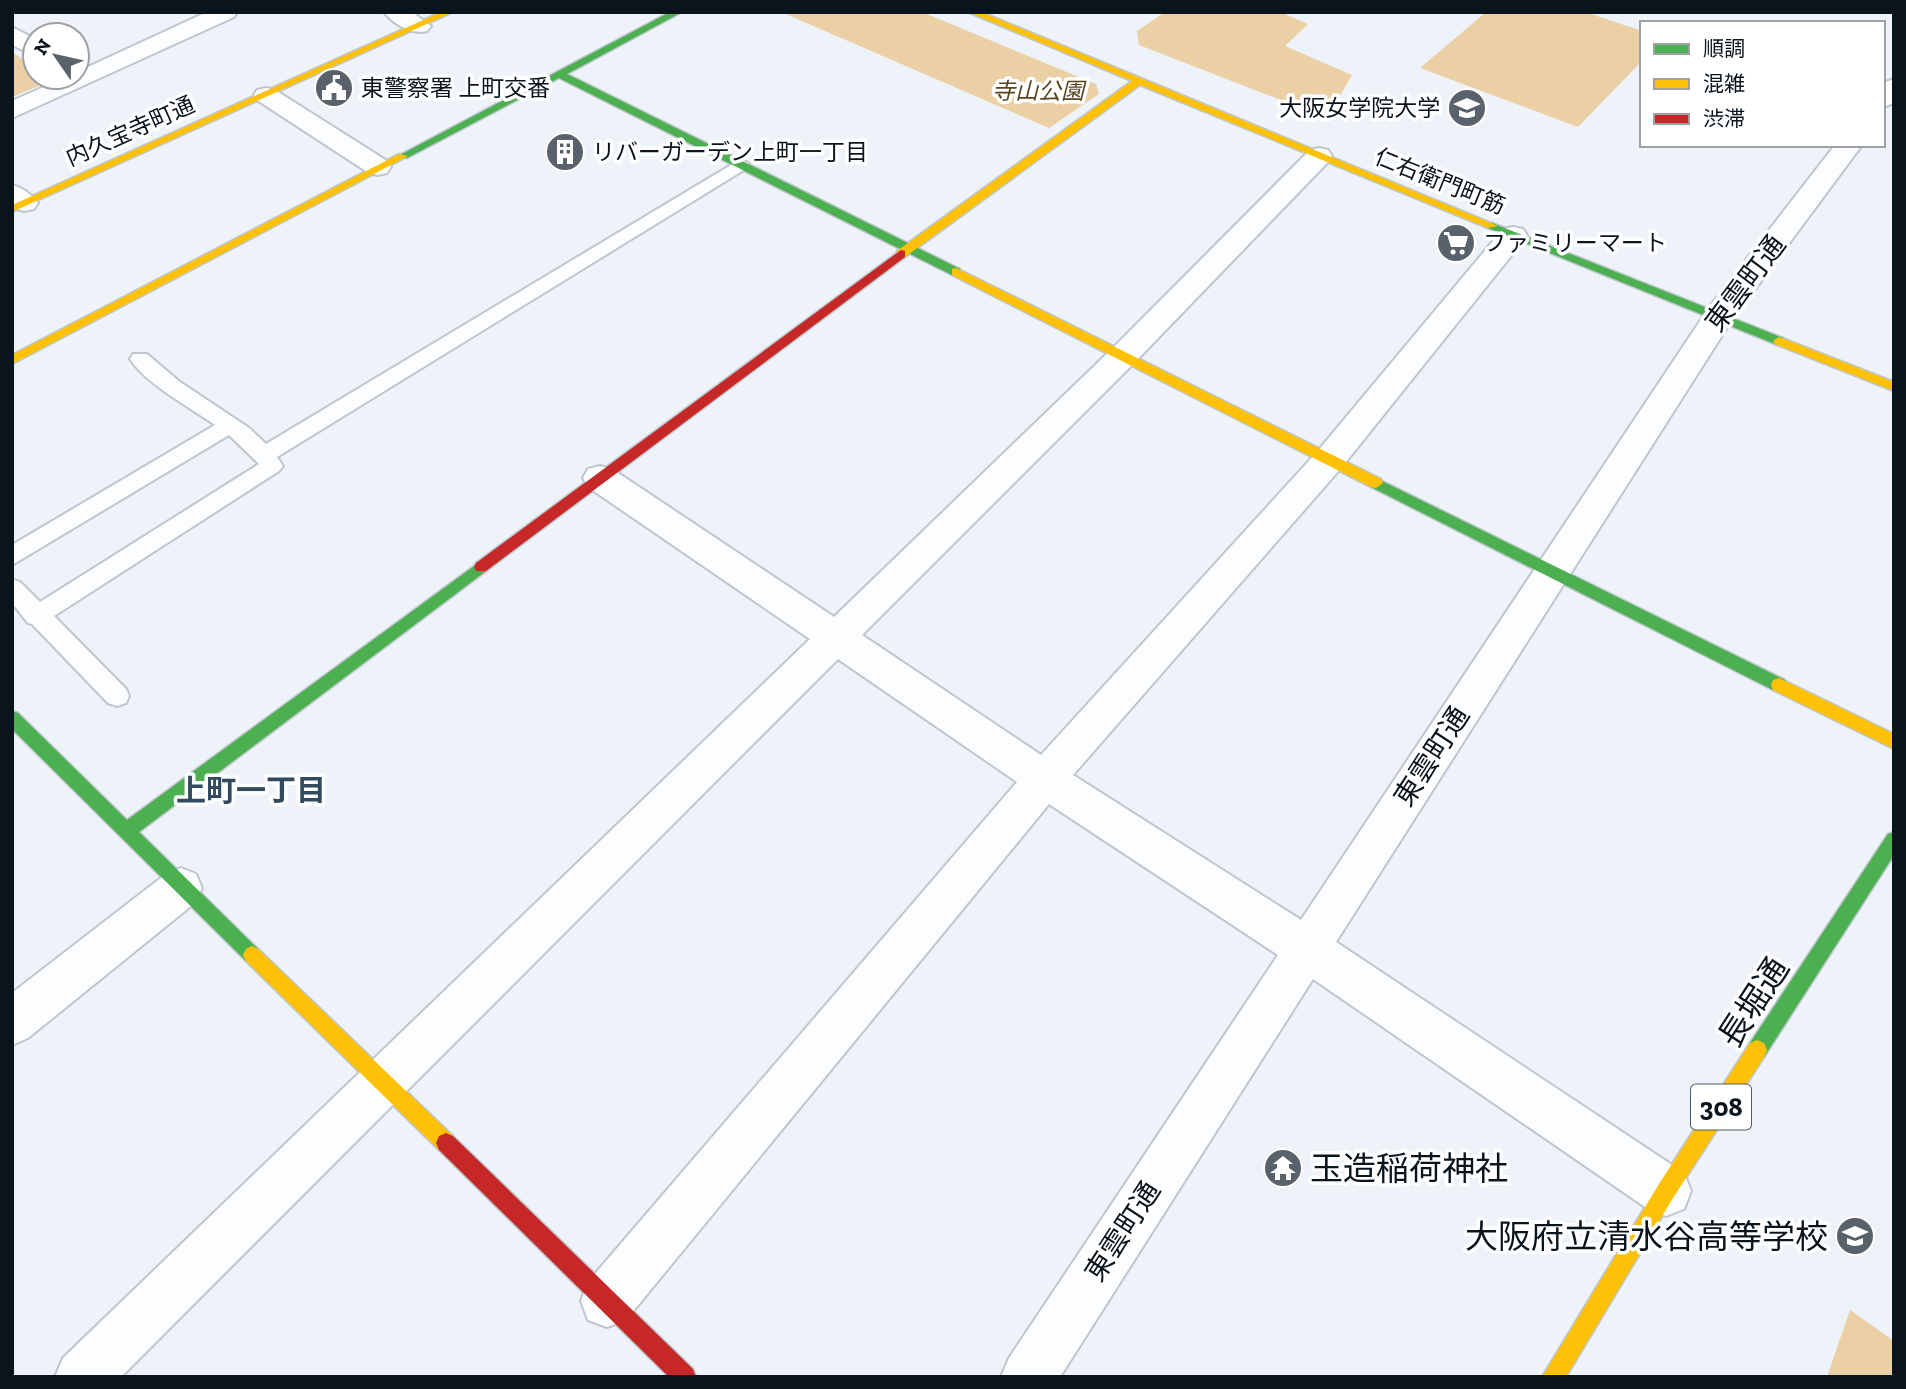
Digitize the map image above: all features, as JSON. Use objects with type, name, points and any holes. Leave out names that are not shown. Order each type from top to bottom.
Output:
[{"type":"main road","name":"内久宝寺町通","points":[[16,202],[266,95],[450,12]]},
{"type":"main road","points":[[12,360],[678,12]]},
{"type":"main road","name":"仁右衛門町筋","points":[[972,12],[1513,235],[1894,387]]},
{"type":"main road","points":[[559,74],[1894,741]]},
{"type":"main road","points":[[125,831],[909,248],[1140,80]]},
{"type":"main road","points":[[12,719],[181,888],[607,1301],[679,1375]]},
{"type":"main road","name":"長堀通","points":[[1553,1377],[1666,1191],[1894,840]]},
{"type":"street","points":[[91,73],[226,12]]},
{"type":"street","points":[[395,12],[419,26]]},
{"type":"street","points":[[12,111],[53,91]]},
{"type":"street","points":[[266,95],[378,167]]},
{"type":"street","name":"東雲町通","points":[[1028,1377],[1719,316],[1847,147]]},
{"type":"street","points":[[82,1377],[1123,356],[1319,156]]},
{"type":"street","points":[[607,1301],[1045,779],[1329,460],[1513,235]]},
{"type":"street","points":[[600,478],[1045,779],[1307,949],[1666,1191]]},
{"type":"street","points":[[12,1022],[181,888]]},
{"type":"lane","points":[[264,455],[741,164]]},
{"type":"lane","points":[[36,616],[272,466],[264,455],[230,425],[178,390],[140,359]]},
{"type":"lane","points":[[12,556],[230,425]]},
{"type":"lane","points":[[12,588],[36,616],[117,696]]},
{"type":"green space","name":"寺山公園","points":[[781,12],[922,12],[1096,84],[1099,94],[1049,128]]},
{"type":"green space","points":[[1165,12],[1280,12],[1308,24],[1285,46],[1352,75],[1327,118],[1139,45],[1137,31]]},
{"type":"green space","points":[[1486,12],[1585,12],[1640,30],[1640,63],[1578,127],[1420,68]]},
{"type":"green space","points":[[12,52],[21,58],[21,91],[26,91],[12,97]]},
{"type":"green space","points":[[1850,1310],[1894,1341],[1894,1377],[1827,1377]]},
{"type":"traffic: fast","points":[[403,156],[678,12]]},
{"type":"traffic: fast","points":[[559,74],[956,272]]},
{"type":"traffic: fast","points":[[1492,226],[1779,341]]},
{"type":"traffic: fast","points":[[1376,483],[1779,685]]},
{"type":"traffic: fast","points":[[126,831],[481,567]]},
{"type":"traffic: fast","points":[[12,718],[252,955]]},
{"type":"traffic: fast","points":[[1757,1050],[1894,840]]},
{"type":"traffic: slow","points":[[12,209],[449,12]]},
{"type":"traffic: slow","points":[[972,12],[1492,226]]},
{"type":"traffic: slow","points":[[901,254],[1140,80]]},
{"type":"traffic: slow","points":[[12,360],[403,156]]},
{"type":"traffic: slow","points":[[956,272],[1376,483]]},
{"type":"traffic: slow","points":[[1779,341],[1894,387]]},
{"type":"traffic: slow","points":[[1779,685],[1894,742]]},
{"type":"traffic: slow","points":[[252,955],[446,1143]]},
{"type":"traffic: slow","points":[[1553,1377],[1666,1191],[1757,1050]]},
{"type":"traffic: jam","points":[[481,567],[901,254]]},
{"type":"traffic: jam","points":[[446,1143],[685,1377]]},
{"type":"place","name":"東警察署 上町交番","points":[[334,88]]},
{"type":"place","name":"大阪女学院大学","points":[[1467,108]]},
{"type":"place","name":"リバーガーデン上町一丁目","points":[[565,152]]},
{"type":"place","name":"ファミリーマート","points":[[1456,243]]},
{"type":"place","name":"玉造稲荷神社","points":[[1283,1168]]},
{"type":"place","name":"大阪府立清水谷高等学校","points":[[1855,1236]]},
{"type":"district","name":"上町一丁目","points":[[251,791]]}]
